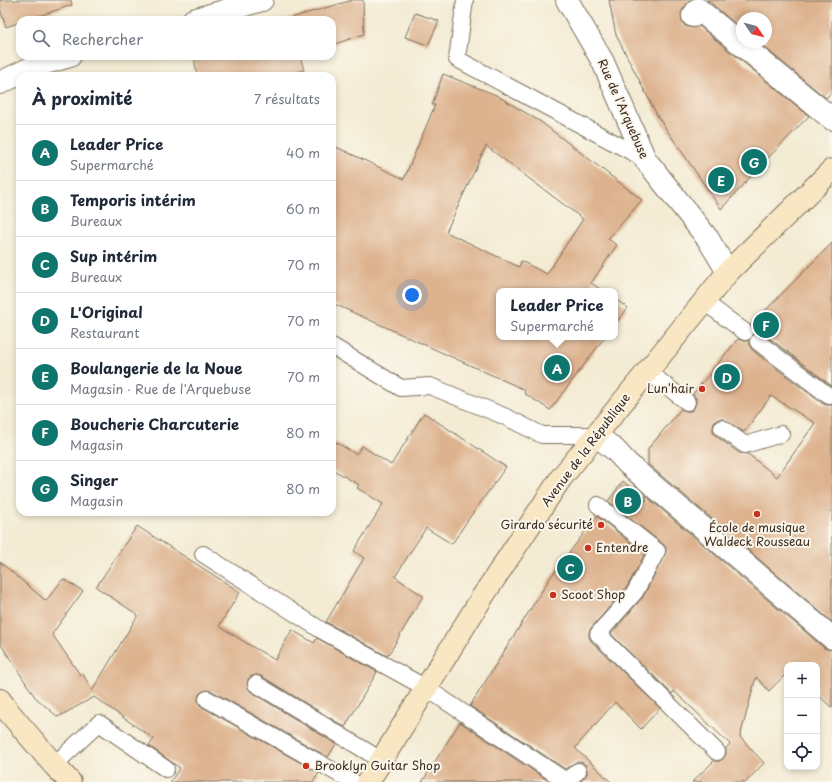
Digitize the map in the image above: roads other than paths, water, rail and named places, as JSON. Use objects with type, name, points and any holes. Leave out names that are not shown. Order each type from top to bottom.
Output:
[{"type":"main road","name":"Avenue de la République","points":[[368,782],[483,596],[561,478],[728,272],[832,170]]},
{"type":"main road","points":[[0,700],[70,782]]},
{"type":"street","points":[[207,16],[262,0]]},
{"type":"street","name":"Rue de l'Arquebuse","points":[[569,1],[603,62],[645,159],[708,239],[728,272]]},
{"type":"street","points":[[693,16],[698,9],[832,119]]},
{"type":"street","points":[[23,72],[36,66],[56,60]]},
{"type":"street","points":[[0,83],[16,75]]},
{"type":"street","points":[[596,435],[832,638]]},
{"type":"lane","points":[[465,0],[457,59],[645,159]]},
{"type":"lane","points":[[703,301],[745,332]]},
{"type":"lane","points":[[758,342],[828,396]]},
{"type":"lane","points":[[336,348],[401,388],[430,386],[506,417],[542,435],[596,435]]},
{"type":"lane","points":[[647,371],[687,402]]},
{"type":"lane","points":[[722,428],[745,445],[781,434]]},
{"type":"lane","points":[[598,505],[657,551],[635,592],[598,634],[717,752]]},
{"type":"lane","points":[[203,554],[321,630],[426,688],[566,781],[578,771]]},
{"type":"lane","points":[[256,684],[381,760]]},
{"type":"lane","points":[[206,699],[353,782]]},
{"type":"lane","points":[[54,765],[99,723],[166,769]]},
{"type":"place","name":"Singer","points":[[754,162]]},
{"type":"place","name":"Boulangerie de la Noue","points":[[721,180]]},
{"type":"place","name":"Boucherie Charcuterie","points":[[766,325]]},
{"type":"place","name":"Leader Price","points":[[557,368]]},
{"type":"place","name":"L'Original","points":[[727,377]]},
{"type":"place","name":"Lun'hair","points":[[702,389]]},
{"type":"place","name":"Temporis intérim","points":[[628,501]]},
{"type":"place","name":"École de musique Waldeck Rousseau","points":[[757,514]]},
{"type":"place","name":"Girardo sécurité","points":[[601,525]]},
{"type":"place","name":"Entendre","points":[[588,548]]},
{"type":"place","name":"Sup intérim","points":[[570,568]]},
{"type":"place","name":"Scoot Shop","points":[[553,595]]},
{"type":"place","name":"Brooklyn Guitar Shop","points":[[306,766]]}]
